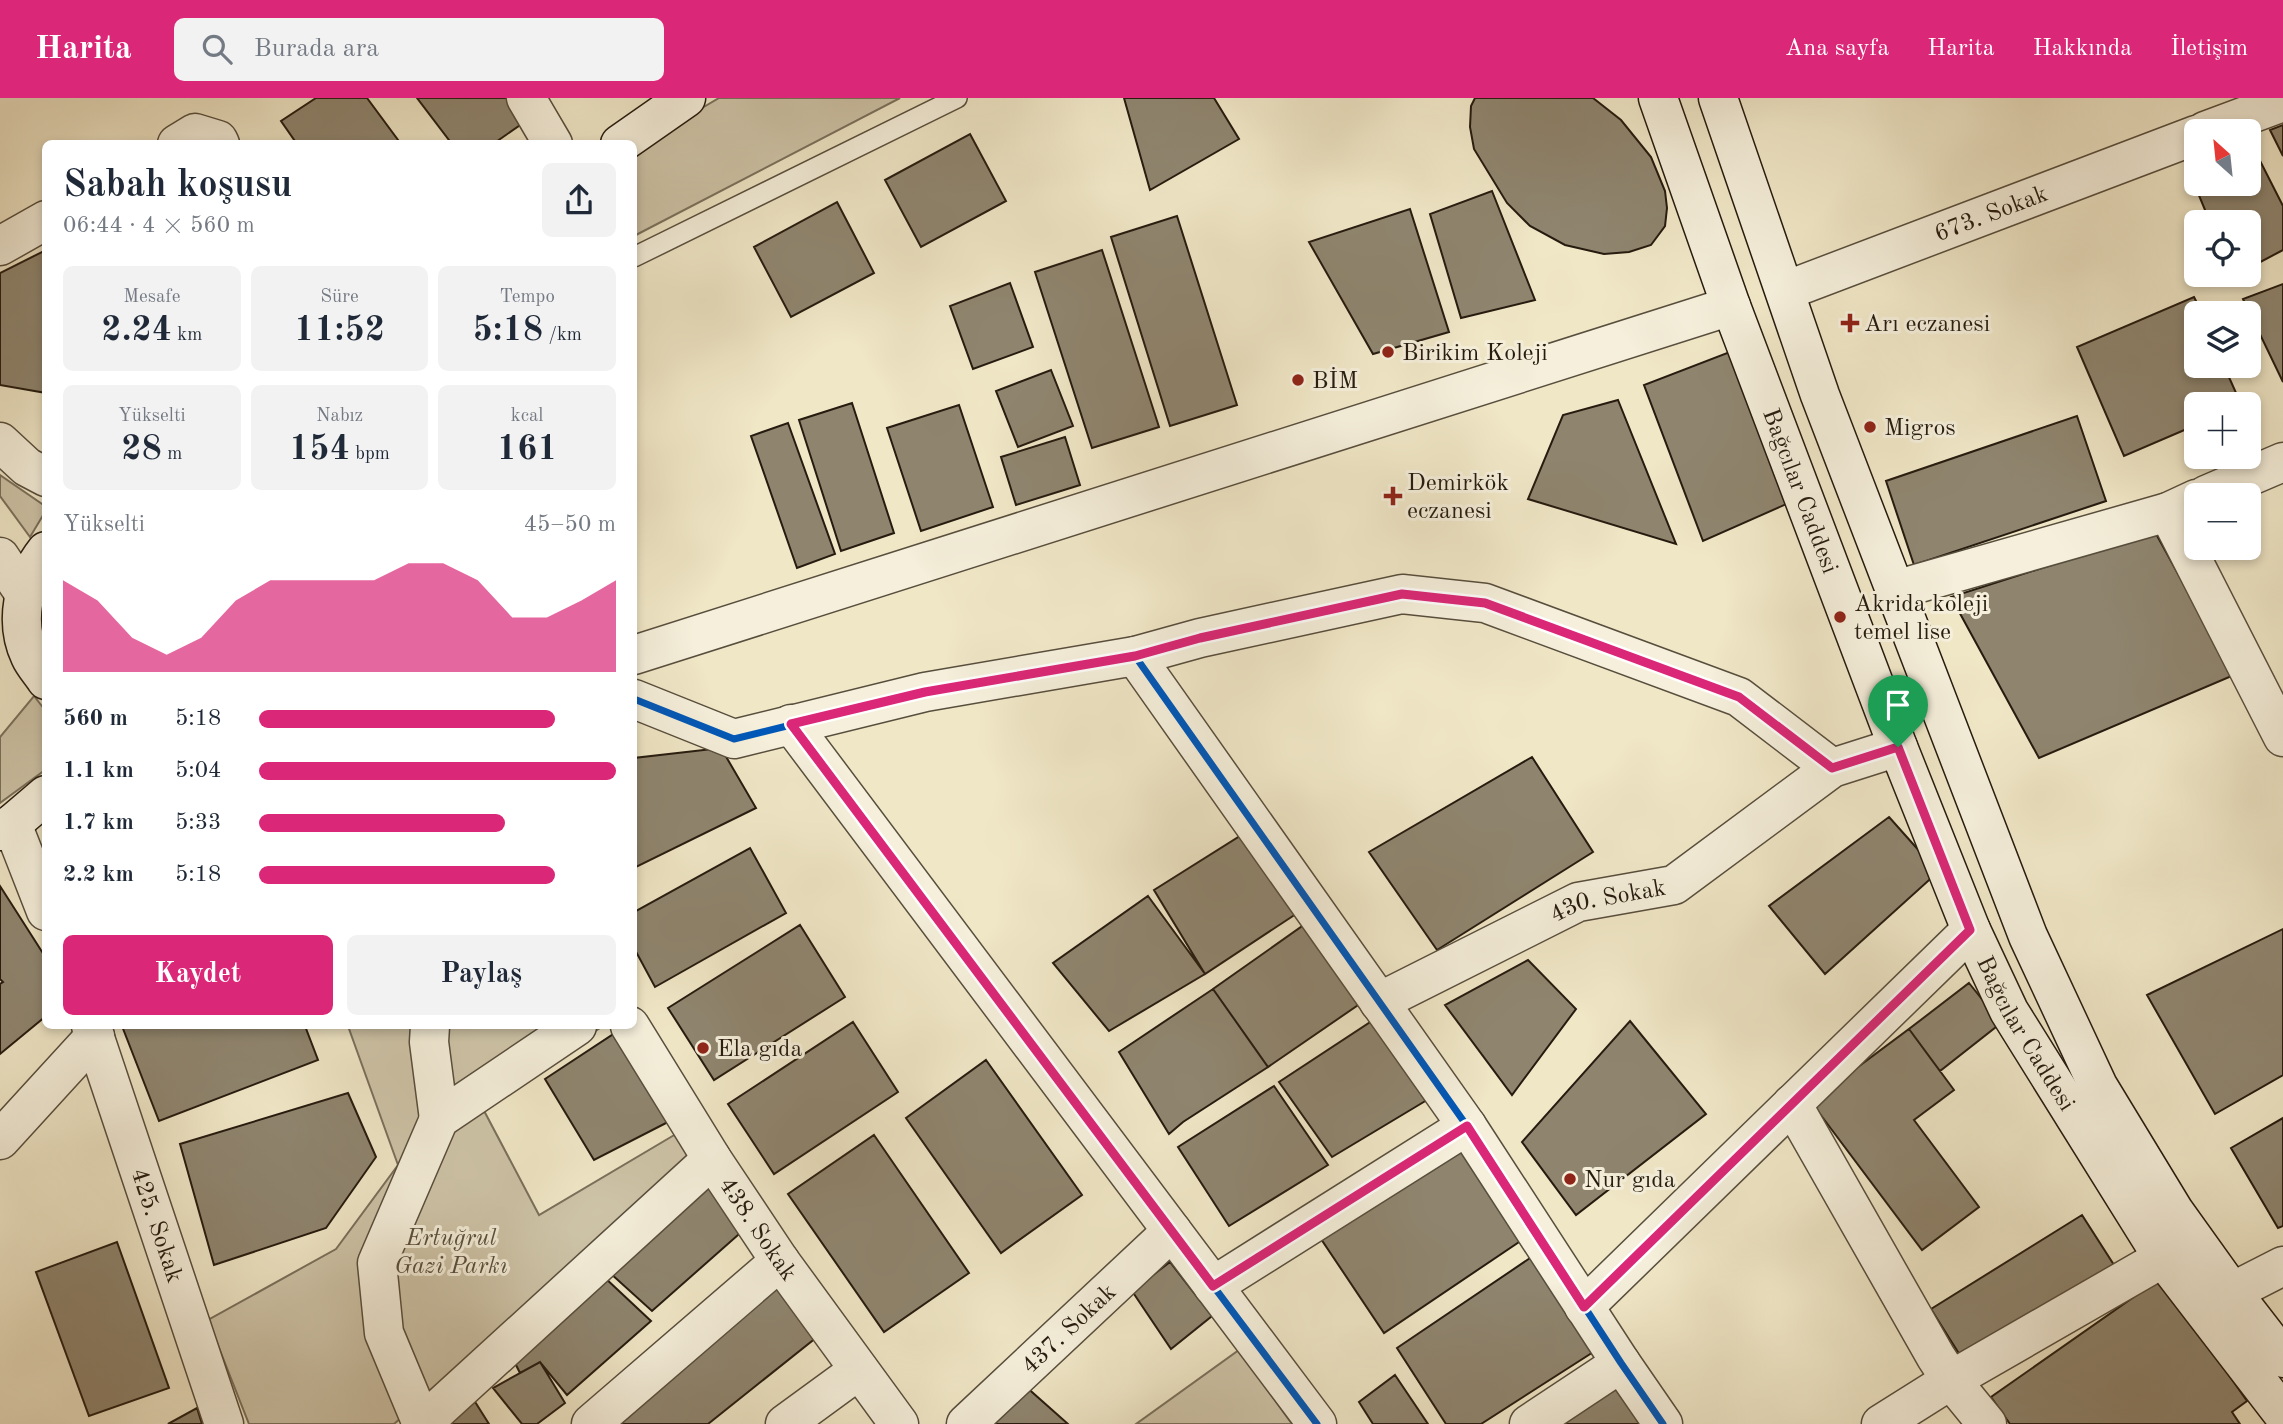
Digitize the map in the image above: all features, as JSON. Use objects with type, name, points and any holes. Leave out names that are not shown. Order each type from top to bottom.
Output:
[{"type":"street","points":[[526,98],[551,140]]},
{"type":"street","points":[[626,140],[686,98]]},
{"type":"street","name":"Bağcılar Caddesi","points":[[1658,98],[1731,306],[1970,930],[2009,1012],[2163,1258],[2283,1414]]},
{"type":"street","name":"Bağcılar Caddesi","points":[[1718,98],[1821,395],[2028,936],[2098,1086],[2174,1211],[2283,1358]]},
{"type":"street","points":[[2237,119],[2283,102]]},
{"type":"street","points":[[184,140],[195,133],[218,140]]},
{"type":"street","name":"673. Sokak","points":[[637,654],[1785,291],[2184,140]]},
{"type":"street","points":[[0,246],[42,222]]},
{"type":"street","points":[[0,442],[27,467],[42,475]]},
{"type":"street","points":[[2235,483],[2283,463]]},
{"type":"street","points":[[1895,590],[2182,505],[2283,737]]},
{"type":"street","points":[[0,648],[23,600],[35,564],[42,556]]},
{"type":"street","points":[[0,557],[23,600],[23,632],[30,656],[42,674]]},
{"type":"street","points":[[637,700],[734,739],[925,692],[1135,656],[1200,638],[1402,594],[1485,603],[1739,697],[1832,768]]},
{"type":"street","points":[[1135,656],[1467,1126],[1663,1424]]},
{"type":"street","points":[[791,724],[1317,1424]]},
{"type":"street","name":"430. Sokak","points":[[1379,1002],[1578,902],[1674,885],[1832,768],[1898,747]]},
{"type":"street","points":[[42,798],[6,828],[42,903]]},
{"type":"street","points":[[1584,1307],[1970,930]]},
{"type":"street","points":[[429,1029],[439,1119],[377,1263],[384,1333],[422,1424],[712,1159]]},
{"type":"street","points":[[439,1119],[573,1029]]},
{"type":"street","name":"438. Sokak","points":[[632,1029],[779,1261],[899,1424]]},
{"type":"street","points":[[5,1125],[93,1031]]},
{"type":"street","name":"425. Sokak","points":[[93,1031],[224,1424]]},
{"type":"street","points":[[1792,1104],[1951,1380],[1987,1424]]},
{"type":"street","points":[[1213,1286],[1467,1126]]},
{"type":"street","name":"437. Sokak","points":[[966,1424],[1172,1231]]},
{"type":"street","points":[[1881,1424],[1951,1380],[2163,1258]]},
{"type":"street","points":[[591,1424],[779,1261]]},
{"type":"street","points":[[2232,1292],[2283,1266]]},
{"type":"street","points":[[1530,1424],[1621,1363]]},
{"type":"street","points":[[785,1424],[859,1370]]},
{"type":"lane","points":[[637,256],[957,98]]},
{"type":"green space","points":[[719,98],[900,98],[637,234],[637,152],[670,127]]},
{"type":"green space","points":[[0,475],[42,504],[42,517],[30,537],[0,496]]},
{"type":"green space","points":[[34,696],[42,706],[42,772],[0,803],[0,737]]},
{"type":"green space","name":"Ertuğrul Gazi Parkı","points":[[349,1029],[598,1029],[481,1105],[539,1215],[676,1134],[697,1161],[394,1424],[249,1424],[208,1320],[336,1249],[398,1165]]},
{"type":"green space","points":[[1239,1350],[1292,1424],[1136,1424]]},
{"type":"building","points":[[316,98],[367,98],[398,140],[294,140],[281,121]]},
{"type":"building","points":[[417,98],[512,98],[526,121],[499,140],[449,140]]},
{"type":"building","points":[[1124,98],[1214,98],[1239,139],[1150,190]]},
{"type":"building","points":[[1475,98],[1593,98],[1621,120],[1651,157],[1665,191],[1665,226],[1651,245],[1629,252],[1604,254],[1565,245],[1530,226],[1507,203],[1474,149],[1470,127],[1471,106]]},
{"type":"building","points":[[2283,125],[2283,156],[2270,130]]},
{"type":"building","points":[[970,134],[1006,201],[921,247],[885,180]]},
{"type":"building","points":[[2261,163],[2283,206],[2283,250],[2261,262],[2261,210],[2205,210],[2199,196],[2261,196]]},
{"type":"building","points":[[1492,191],[1535,300],[1461,318],[1430,214]]},
{"type":"building","points":[[837,202],[874,273],[791,317],[754,247]]},
{"type":"building","points":[[1410,209],[1449,332],[1373,354],[1309,242]]},
{"type":"building","points":[[1177,216],[1237,405],[1170,426],[1111,237]]},
{"type":"building","points":[[1102,250],[1159,427],[1092,448],[1035,272]]},
{"type":"building","points":[[42,252],[42,392],[0,385],[0,273]]},
{"type":"building","points":[[1010,283],[1033,347],[973,369],[950,306]]},
{"type":"building","points":[[2283,284],[2283,382],[2261,336],[2261,301],[2243,299]]},
{"type":"building","points":[[2184,301],[2184,378],[2229,378],[2236,392],[2184,392],[2184,430],[2124,456],[2077,347]]},
{"type":"building","points":[[1735,350],[1791,502],[1703,541],[1644,385]]},
{"type":"building","points":[[1051,370],[1073,426],[1018,447],[996,391]]},
{"type":"building","points":[[1618,400],[1676,544],[1528,499],[1563,415]]},
{"type":"building","points":[[852,403],[894,533],[841,551],[799,420]]},
{"type":"building","points":[[959,405],[993,507],[921,531],[887,428]]},
{"type":"building","points":[[2077,416],[2106,501],[1914,565],[1886,481]]},
{"type":"building","points":[[788,423],[835,554],[797,568],[751,436]]},
{"type":"building","points":[[1065,437],[1080,485],[1016,505],[1001,457]]},
{"type":"building","points":[[2155,532],[2234,675],[2039,758],[1951,597]]},
{"type":"building","points":[[721,748],[756,808],[637,867],[637,758]]},
{"type":"building","points":[[1532,757],[1593,852],[1437,950],[1369,852]]},
{"type":"building","points":[[1889,817],[1938,872],[1825,974],[1769,906]]},
{"type":"building","points":[[1248,831],[1299,912],[1205,974],[1154,890]]},
{"type":"building","points":[[750,848],[786,913],[655,987],[637,954],[637,910]]},
{"type":"building","points":[[0,886],[42,952],[42,1019],[0,1054],[0,984],[3,982],[0,979]]},
{"type":"building","points":[[1148,896],[1205,974],[1109,1031],[1053,963]]},
{"type":"building","points":[[1308,922],[1364,1001],[1268,1067],[1213,989]]},
{"type":"building","points":[[800,925],[845,997],[714,1080],[668,1008]]},
{"type":"building","points":[[2283,929],[2283,1075],[2215,1114],[2147,995]]},
{"type":"building","points":[[1528,960],[1576,1009],[1512,1095],[1445,1005]]},
{"type":"building","points":[[1969,983],[2001,1023],[1940,1071],[1909,1029]]},
{"type":"building","points":[[1213,989],[1268,1067],[1169,1134],[1119,1052]]},
{"type":"building","points":[[1375,1019],[1427,1100],[1332,1157],[1279,1082]]},
{"type":"building","points":[[1630,1021],[1706,1114],[1576,1215],[1522,1142]]},
{"type":"building","points":[[853,1022],[898,1092],[774,1174],[728,1104]]},
{"type":"building","points":[[123,1029],[306,1029],[318,1060],[159,1121]]},
{"type":"building","points":[[1909,1029],[1954,1090],[1914,1120],[1979,1207],[1922,1250],[1811,1102]]},
{"type":"building","points":[[615,1033],[668,1122],[594,1160],[545,1079]]},
{"type":"building","points":[[986,1060],[1082,1195],[1001,1253],[906,1118]]},
{"type":"building","points":[[1274,1086],[1328,1165],[1229,1226],[1178,1147]]},
{"type":"building","points":[[348,1093],[376,1157],[326,1228],[214,1265],[180,1144]]},
{"type":"building","points":[[2283,1118],[2283,1226],[2278,1228],[2231,1148]]},
{"type":"building","points":[[874,1135],[969,1273],[884,1332],[788,1194]]},
{"type":"building","points":[[1462,1139],[1525,1238],[1384,1333],[1311,1224]]},
{"type":"building","points":[[716,1165],[747,1227],[652,1311],[599,1263]]},
{"type":"building","points":[[2082,1215],[2114,1265],[1963,1360],[1931,1309]]},
{"type":"building","points":[[117,1242],[169,1388],[89,1416],[36,1272]]},
{"type":"building","points":[[1539,1252],[1598,1349],[1481,1424],[1446,1424],[1397,1348]]},
{"type":"building","points":[[1170,1262],[1212,1316],[1171,1349],[1132,1291]]},
{"type":"building","points":[[603,1276],[651,1321],[567,1395],[540,1362],[520,1373],[510,1353]]},
{"type":"building","points":[[775,1276],[817,1337],[708,1424],[606,1424]]},
{"type":"building","points":[[2161,1278],[2247,1401],[2232,1412],[2240,1424],[2010,1424],[1991,1397]]},
{"type":"building","points":[[540,1362],[565,1403],[537,1424],[522,1424],[493,1388]]},
{"type":"building","points":[[1618,1374],[1648,1424],[1548,1424]]},
{"type":"building","points":[[1395,1375],[1428,1424],[1373,1424],[1359,1402]]},
{"type":"building","points":[[1015,1377],[1068,1424],[977,1424]]},
{"type":"building","points":[[472,1397],[489,1424],[445,1424]]},
{"type":"building","points":[[197,1408],[202,1424],[168,1424]]},
{"type":"cycle path","points":[[637,700],[734,739],[925,692],[1135,656],[1200,638],[1402,594],[1485,603],[1739,697],[1832,768]]},
{"type":"cycle path","points":[[1135,656],[1467,1126],[1663,1424]]},
{"type":"cycle path","points":[[791,724],[1317,1424]]},
{"type":"place","name":"Arı eczanesi","points":[[1850,323]]},
{"type":"place","name":"Birikim Koleji","points":[[1388,352]]},
{"type":"place","name":"BİM","points":[[1298,380]]},
{"type":"place","name":"Migros","points":[[1870,427]]},
{"type":"place","name":"Demirkök eczanesi","points":[[1393,496]]},
{"type":"place","name":"Akrida koleji temel lise","points":[[1840,617]]},
{"type":"place","name":"Ela gıda","points":[[703,1048]]},
{"type":"place","name":"Nur gıda","points":[[1570,1179]]},
{"type":"route","points":[[1402,594],[1485,603],[1739,697],[1832,768],[1898,747],[1970,930],[1584,1307],[1467,1126],[1213,1286],[791,724],[925,692],[1135,656],[1200,638],[1402,594]]}]
